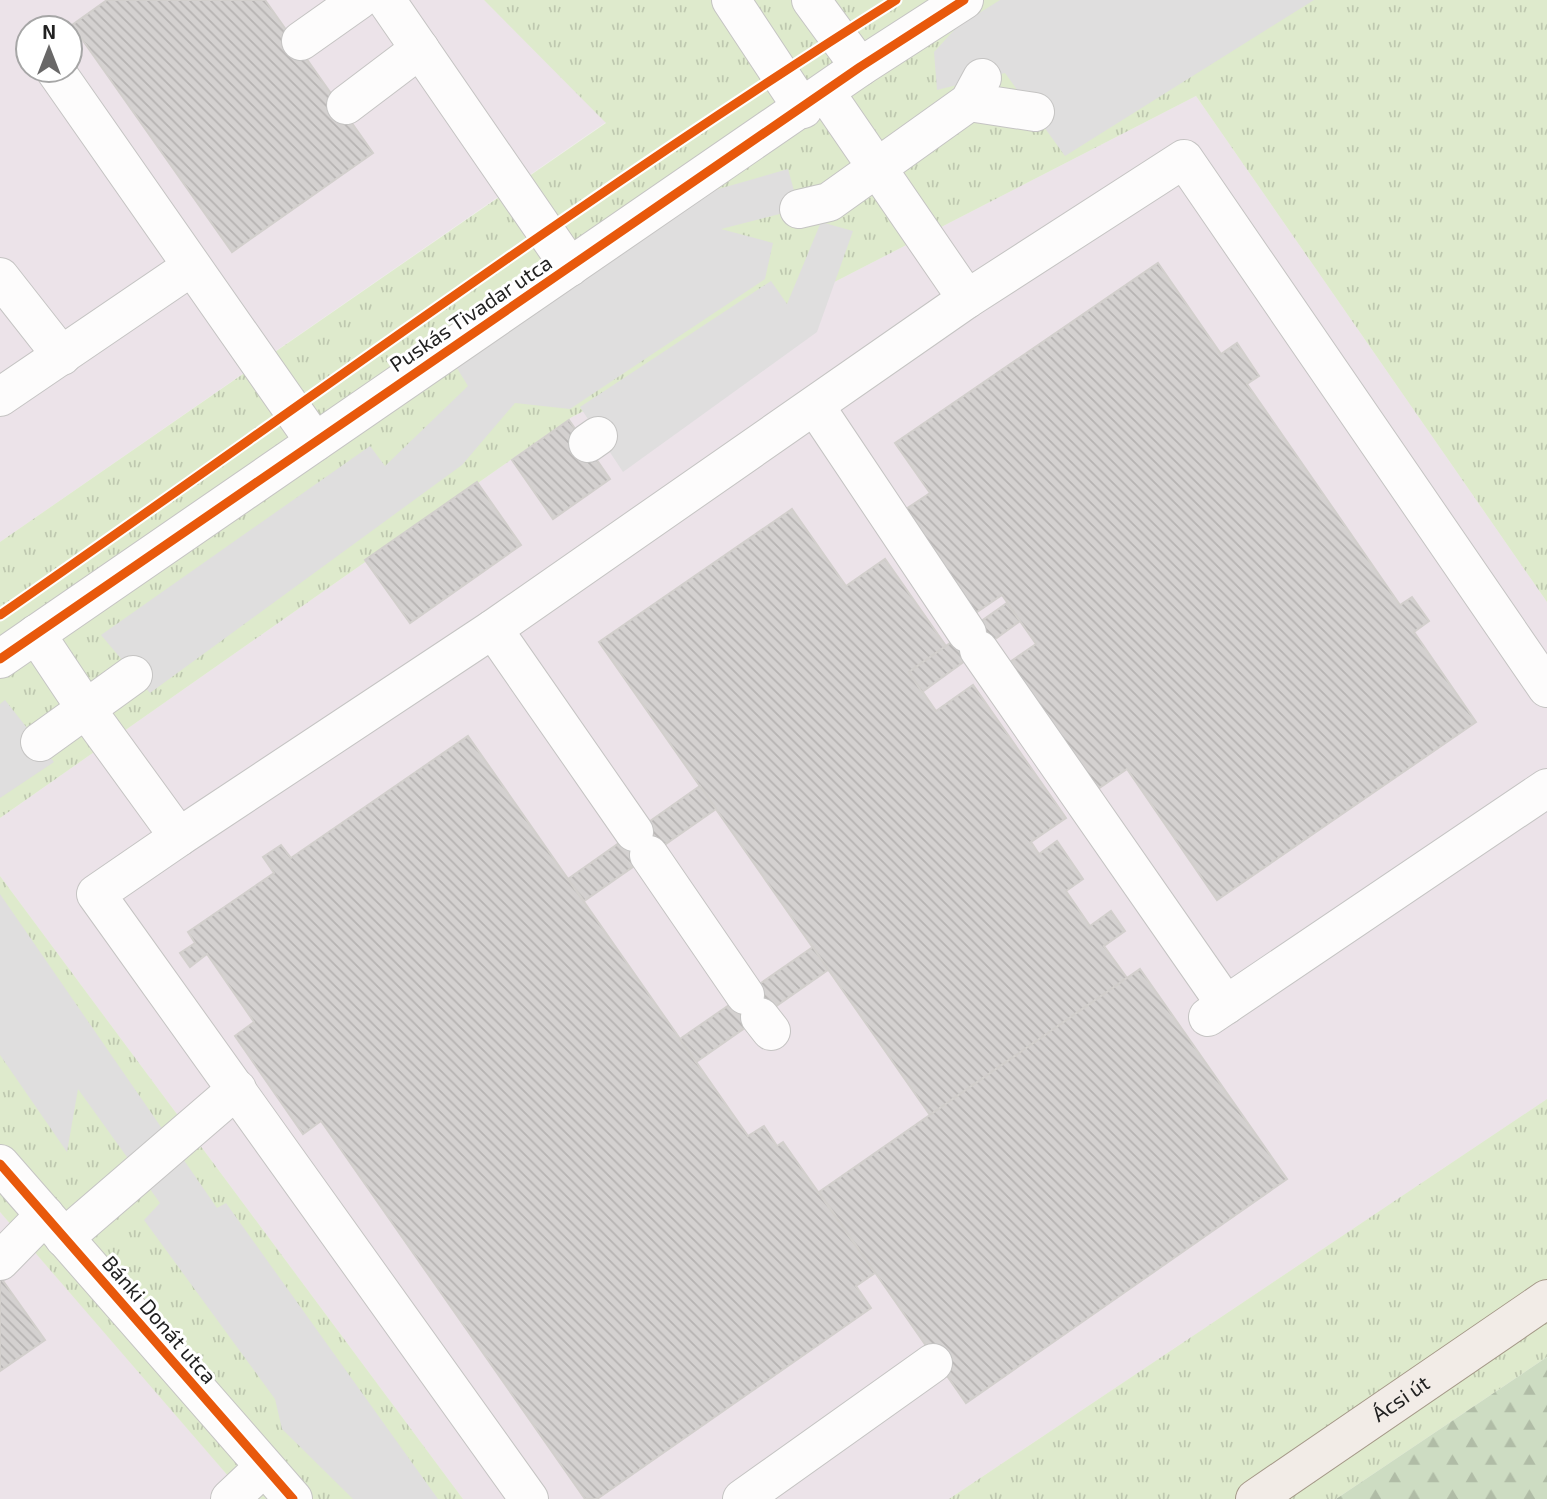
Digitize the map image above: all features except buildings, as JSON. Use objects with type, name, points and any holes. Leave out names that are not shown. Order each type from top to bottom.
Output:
[{"type":"main road","name":"Ácsi út","points":[[1255,1499],[1547,1299]]},
{"type":"street","points":[[301,41],[359,0]]},
{"type":"street","points":[[386,0],[570,267]]},
{"type":"street","points":[[731,0],[814,100],[878,167],[967,299]]},
{"type":"street","points":[[811,0],[860,67]]},
{"type":"street","name":"Puskás Tivadar utca","points":[[0,659],[860,67],[964,0]]},
{"type":"street","points":[[346,105],[420,49]]},
{"type":"street","points":[[65,84],[315,442]]},
{"type":"street","points":[[816,211],[878,167],[975,90],[1035,112]]},
{"type":"street","points":[[529,1499],[96,894],[493,629],[967,299],[1184,159],[1547,688]]},
{"type":"street","points":[[0,397],[191,267]]},
{"type":"street","points":[[0,277],[62,356]]},
{"type":"street","points":[[815,406],[1217,1011],[1547,788]]},
{"type":"street","points":[[493,629],[759,1014]]},
{"type":"street","points":[[36,634],[178,837]]},
{"type":"street","points":[[40,742],[133,675]]},
{"type":"street","points":[[0,1261],[55,1226],[237,1089]]},
{"type":"street","name":"Bánki Donát utca","points":[[0,1164],[293,1499]]},
{"type":"street","points":[[742,1499],[933,1363]]},
{"type":"street","points":[[230,1499],[264,1467]]},
{"type":"shaded area","points":[[0,0],[484,0],[606,122],[0,542]]},
{"type":"shaded area","points":[[1000,0],[1314,0],[1065,156],[1005,73],[937,90],[934,52],[957,27]]},
{"type":"shaded area","points":[[1196,96],[1547,602],[1547,1099],[949,1499],[463,1499],[0,876],[0,818],[572,417]]},
{"type":"shaded area","points":[[788,169],[799,209],[721,229],[773,243],[765,279],[570,409],[515,403],[462,465],[150,693],[101,635],[370,446],[385,466],[468,386],[455,365],[701,194]]},
{"type":"shaded area","points":[[821,222],[853,231],[817,332],[623,472],[580,407],[771,281],[787,304]]},
{"type":"shaded area","points":[[5,700],[54,762],[0,798],[0,704]]},
{"type":"shaded area","points":[[0,894],[217,1208],[226,1203],[438,1499],[353,1499],[282,1429],[275,1399],[144,1220],[160,1203],[78,1089],[67,1152],[0,1055]]},
{"type":"shaded area","points":[[0,1212],[119,1349],[248,1499],[0,1499]]},
{"type":"green space","points":[[484,0],[1547,0],[1547,602],[1196,96],[572,417],[0,818],[0,542],[606,123]]},
{"type":"green space","points":[[0,876],[463,1499],[248,1499],[0,1212]]},
{"type":"green space","points":[[1547,1099],[1547,1357],[1336,1499],[949,1499]]},
{"type":"green space","points":[[1547,1357],[1547,1499],[1336,1499]]},
{"type":"cycle path","points":[[0,615],[668,148],[896,0]]},
{"type":"cycle path","points":[[0,659],[860,67],[964,0]]},
{"type":"cycle path","points":[[0,1164],[293,1499]]}]
